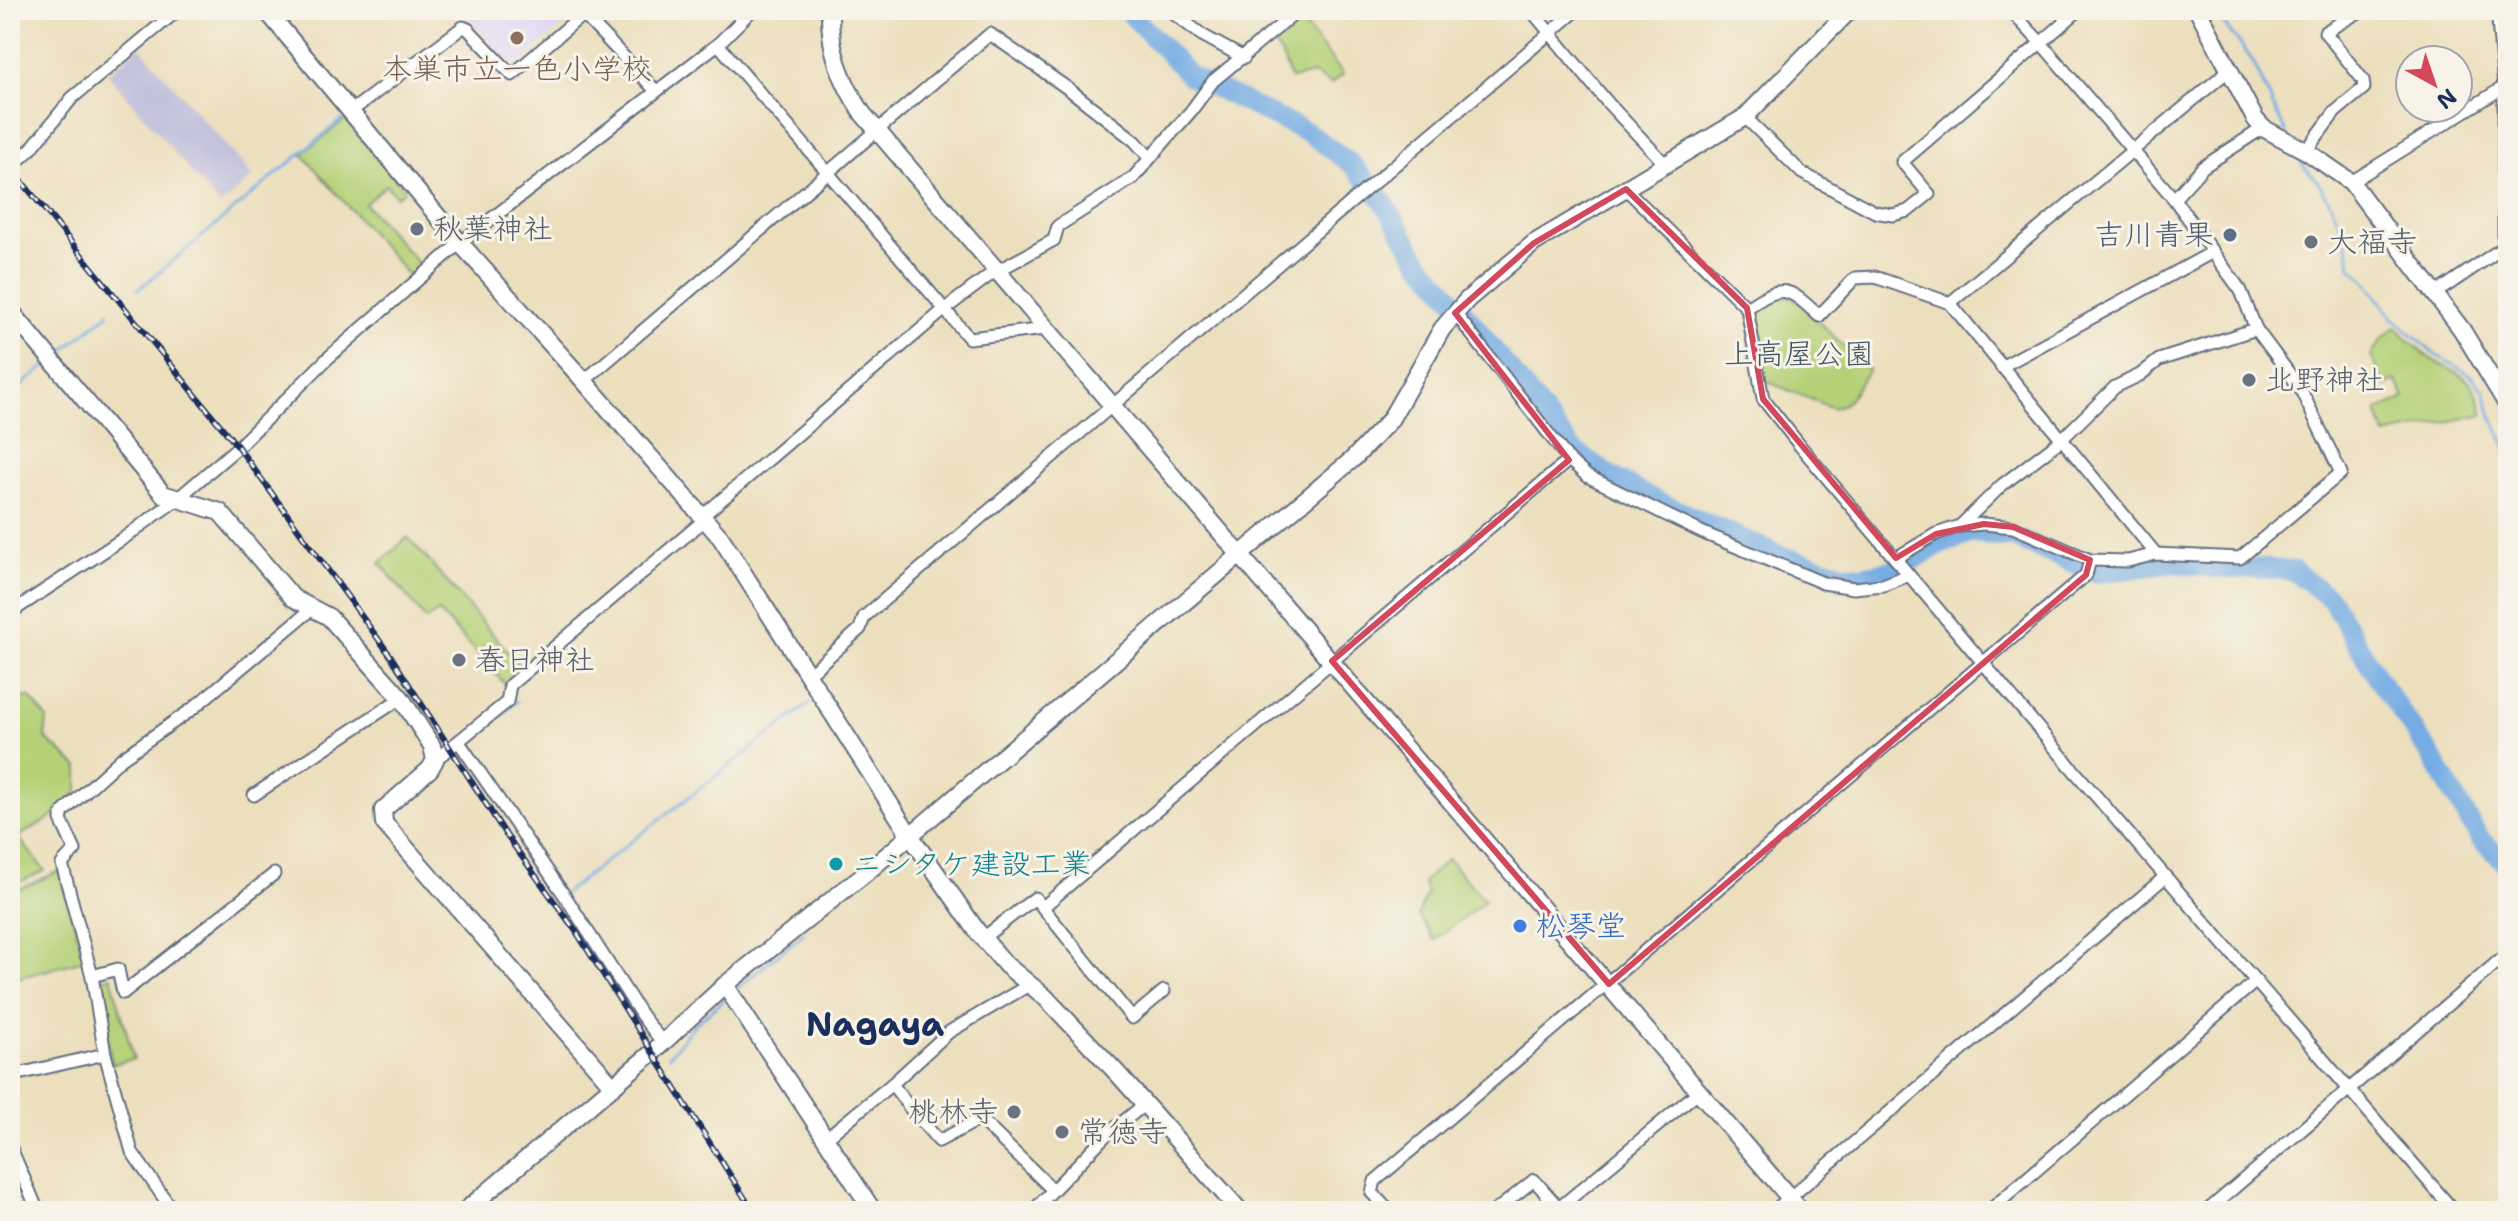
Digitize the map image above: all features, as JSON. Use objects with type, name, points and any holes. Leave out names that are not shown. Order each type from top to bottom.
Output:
[{"type":"street","points":[[10,168],[31,149],[72,98],[178,10]]},
{"type":"street","points":[[266,10],[460,243],[721,538],[909,834],[948,893],[983,938],[1006,965],[1045,997],[1145,1104],[1232,1208]]},
{"type":"street","points":[[10,613],[176,500],[238,447],[328,358],[460,243],[718,44],[752,10]]},
{"type":"street","points":[[830,10],[832,52],[840,76],[863,114],[1796,1205]]},
{"type":"street","points":[[1169,10],[1202,35],[1244,58]]},
{"type":"street","points":[[613,1086],[384,823],[383,810],[430,769],[435,760],[507,702],[510,685],[945,309],[998,272],[1054,240],[1058,226],[1133,178],[1210,86],[1299,10]]},
{"type":"street","points":[[1531,10],[1608,103],[1666,165]]},
{"type":"street","points":[[809,674],[860,629],[864,617],[1577,10]]},
{"type":"street","points":[[465,1211],[663,1043],[725,985],[828,905],[1375,438],[1390,420],[1442,329],[1467,300],[1534,243],[1745,117],[1850,10]]},
{"type":"street","points":[[1896,558],[1936,534],[1960,526],[1984,524],[2013,527],[2089,561],[2128,561],[2156,554],[2240,558],[2341,473],[2300,388],[2256,329],[2241,291],[2174,199],[2010,10]]},
{"type":"street","points":[[1745,117],[1802,173],[1875,212],[1893,215],[1908,211],[1929,194],[1902,162],[2079,10]]},
{"type":"street","points":[[2198,10],[2255,119],[2263,128],[2306,151],[2351,182],[2462,330],[2508,406]]},
{"type":"street","points":[[2306,151],[2335,112],[2364,88],[2363,80],[2325,32],[2362,10]]},
{"type":"street","points":[[2436,293],[2504,247],[2504,87],[2497,10]]},
{"type":"street","points":[[350,112],[463,27],[512,75],[586,12],[656,91]]},
{"type":"street","points":[[584,381],[990,34],[1070,90],[1135,141],[1150,158]]},
{"type":"street","points":[[718,44],[969,338],[1046,329]]},
{"type":"street","points":[[1950,303],[2229,70]]},
{"type":"street","points":[[2351,182],[2504,87]]},
{"type":"street","points":[[2174,199],[2203,167],[2263,128]]},
{"type":"street","points":[[1626,189],[1747,308],[1763,399],[2165,877],[2454,1211]]},
{"type":"street","points":[[2001,367],[2213,252]]},
{"type":"street","points":[[1747,308],[1767,294],[1780,290],[1792,291],[1819,316],[1855,278],[1875,277],[1950,303],[2156,554]]},
{"type":"street","points":[[10,310],[163,494],[220,512],[293,598],[329,617],[401,698],[432,746],[435,760]]},
{"type":"street","points":[[1455,313],[1569,460],[1587,476],[1701,532],[1823,583],[1854,588],[1883,585],[1909,575]]},
{"type":"street","points":[[1960,526],[2002,485],[2061,440],[2115,387],[2140,375],[2159,360],[2256,329]]},
{"type":"street","points":[[1043,907],[1569,460]]},
{"type":"street","points":[[1389,1211],[1372,1193],[1375,1181],[2086,575],[2089,561]]},
{"type":"street","points":[[173,1211],[132,1152],[105,1054],[92,976],[62,864],[75,850],[61,820],[63,812],[122,758],[191,710],[313,608]]},
{"type":"street","points":[[254,795],[401,698]]},
{"type":"street","points":[[459,742],[663,1043]]},
{"type":"street","points":[[92,976],[118,969],[123,993],[274,874]]},
{"type":"street","points":[[1774,1211],[1796,1205],[2011,1006],[2165,877]]},
{"type":"street","points":[[983,938],[1035,898],[1132,1018],[1164,991]]},
{"type":"street","points":[[2207,1211],[2508,953]]},
{"type":"street","points":[[1989,1211],[2256,981]]},
{"type":"street","points":[[725,985],[873,1211]]},
{"type":"street","points":[[826,1138],[949,1032],[1029,985]]},
{"type":"street","points":[[10,1076],[105,1054]]},
{"type":"street","points":[[892,1084],[939,1141],[980,1119],[1053,1190]]},
{"type":"street","points":[[1495,1211],[1534,1180],[1559,1208],[1699,1091]]},
{"type":"street","points":[[1039,1209],[1104,1137],[1145,1104]]},
{"type":"street","points":[[10,1146],[38,1211]]},
{"type":"highlighted area","points":[[1626,189],[1747,308],[1763,399],[1896,558],[1936,534],[1984,524],[2013,527],[2090,560],[2086,575],[1609,984],[1332,661],[1569,460],[1455,313],[1534,243]]},
{"type":"shaded area","name":"本巣市立一色小学校","points":[[463,10],[580,10],[516,66],[510,65]]},
{"type":"shaded area","points":[[139,46],[253,176],[220,206],[108,74]]},
{"type":"green space","points":[[1297,15],[1343,74],[1331,84],[1314,74],[1291,79],[1281,54],[1270,40]]},
{"type":"green space","points":[[347,118],[405,190],[397,197],[386,185],[365,204],[425,271],[413,281],[302,154]]},
{"type":"green space","name":"上高屋公園","points":[[1774,296],[1793,297],[1869,370],[1846,403],[1833,408],[1763,380],[1755,316],[1757,308]]},
{"type":"green space","points":[[2396,327],[2424,354],[2468,380],[2484,414],[2385,435],[2377,411],[2405,398],[2396,380],[2384,385],[2371,356],[2382,339]]},
{"type":"green space","points":[[408,537],[523,669],[505,684],[439,612],[426,620],[380,563]]},
{"type":"green space","points":[[29,697],[47,718],[45,738],[78,767],[78,792],[55,815],[18,837],[45,871],[10,886],[10,794],[20,789],[10,774],[10,699]]},
{"type":"green space","points":[[1448,859],[1485,901],[1434,940],[1418,915],[1427,893],[1423,882]]},
{"type":"green space","points":[[60,871],[84,960],[10,980],[10,893]]},
{"type":"green space","points":[[111,976],[134,1059],[112,1064],[97,984],[100,979]]},
{"type":"waterway","points":[[1127,10],[1190,76],[1309,133],[1353,165],[1383,201],[1418,259],[1573,450],[1611,476],[1659,502],[1782,556],[1844,574],[1862,576],[1896,569],[1942,544],[1973,533],[2014,538],[2097,573],[2175,563],[2224,569],[2294,571],[2331,599],[2378,679],[2429,752],[2480,839],[2508,865]]},
{"type":"waterway","points":[[2213,10],[2252,60],[2286,133]]},
{"type":"waterway","points":[[138,290],[341,120]]},
{"type":"waterway","points":[[2294,151],[2332,206],[2344,236],[2351,267],[2365,280],[2392,317],[2434,354],[2471,375],[2484,391],[2508,450]]},
{"type":"waterway","points":[[57,356],[109,313]]},
{"type":"waterway","points":[[10,395],[48,364]]},
{"type":"waterway","points":[[468,745],[517,701]]},
{"type":"waterway","points":[[565,893],[809,704]]},
{"type":"waterway","points":[[736,989],[804,933]]},
{"type":"waterway","points":[[669,1056],[694,1025],[727,997]]},
{"type":"railway","points":[[10,167],[238,447],[390,655],[506,835],[575,930],[753,1211]]},
{"type":"place","name":"本巣市立一色小学校","points":[[517,38]]},
{"type":"place","name":"秋葉神社","points":[[417,229]]},
{"type":"place","name":"吉川青果","points":[[2230,235]]},
{"type":"place","name":"大福寺","points":[[2311,242]]},
{"type":"place","name":"北野神社","points":[[2249,380]]},
{"type":"place","name":"春日神社","points":[[459,660]]},
{"type":"place","name":"ニシタケ建設工業","points":[[836,864]]},
{"type":"place","name":"松琴堂","points":[[1520,926]]},
{"type":"place","name":"桃林寺","points":[[1014,1112]]},
{"type":"place","name":"常徳寺","points":[[1062,1132]]},
{"type":"district","name":"Nagaya","points":[[875,1024]]}]
